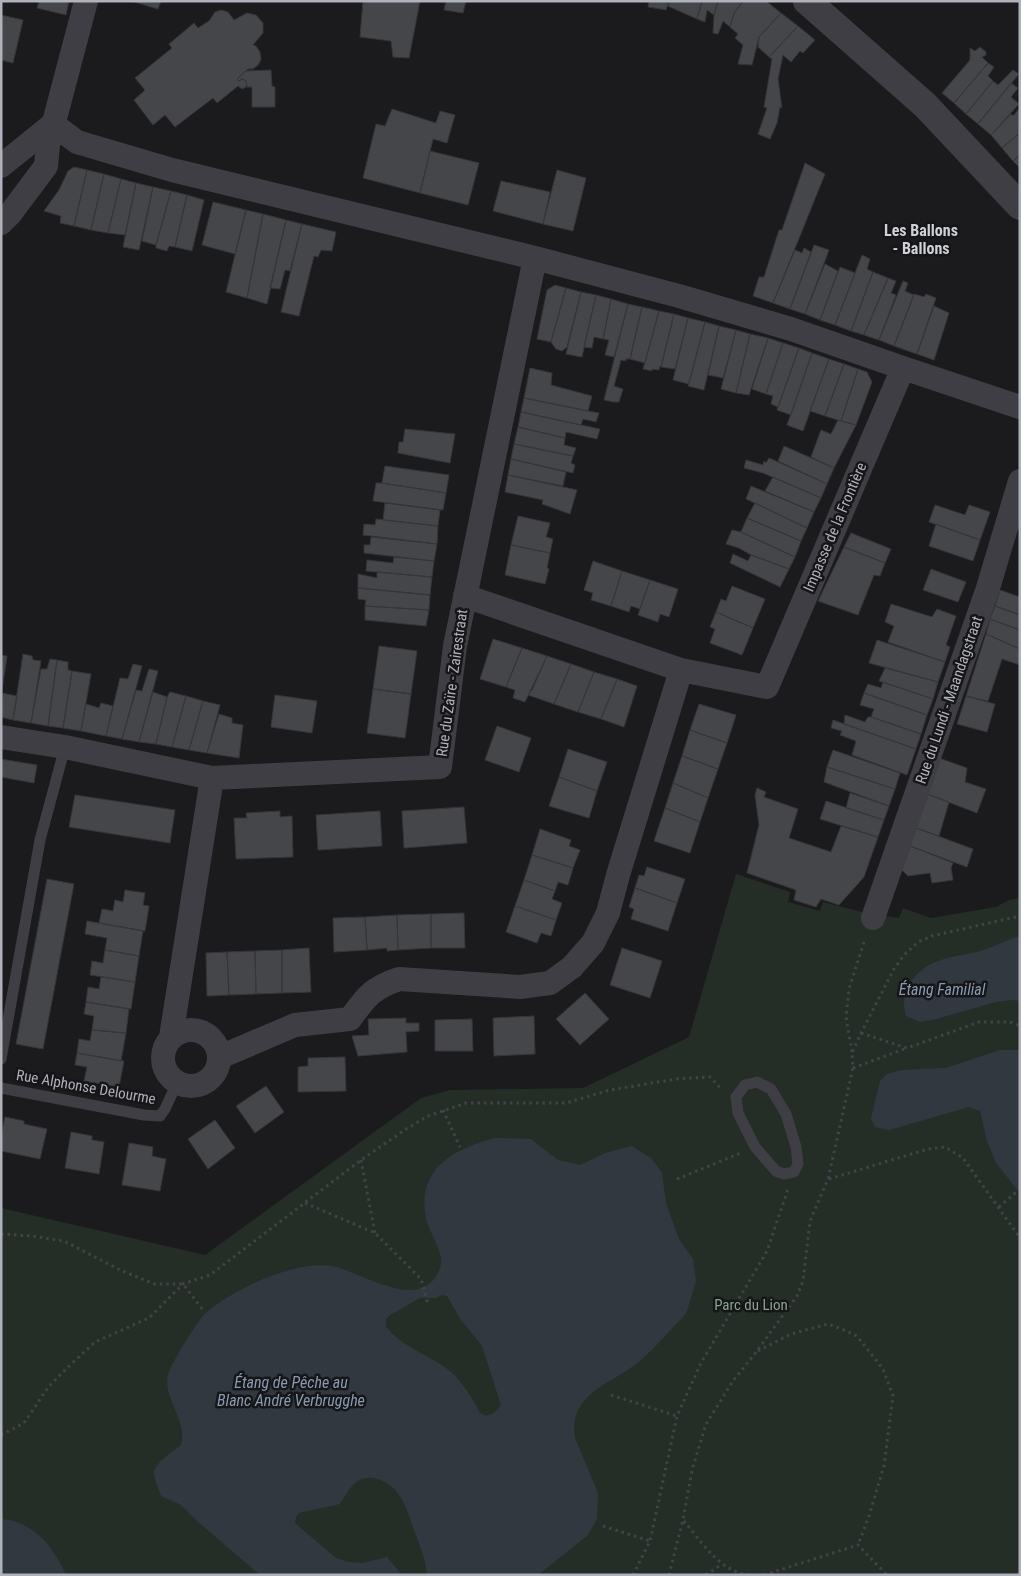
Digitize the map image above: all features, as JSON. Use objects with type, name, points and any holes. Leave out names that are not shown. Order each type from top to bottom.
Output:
[{"type":"street","points":[[1,223],[46,166],[48,144],[86,1]]},
{"type":"street","points":[[807,1],[925,105],[1020,206]]},
{"type":"street","points":[[1,166],[53,124]]},
{"type":"street","points":[[53,124],[77,142],[172,170],[535,258],[679,296],[791,329],[1020,407]]},
{"type":"street","name":"Rue du Zaïre - Zairestraat","points":[[1,737],[212,778],[440,767],[455,646],[535,258]]},
{"type":"street","name":"Impasse de la Frontière","points":[[681,670],[767,686],[903,368]]},
{"type":"street","name":"Rue du Lundi - Maandagstraat","points":[[873,918],[988,588],[1020,481]]},
{"type":"street","points":[[220,1057],[296,1025],[350,1019],[364,1000],[381,985],[399,979],[520,987],[550,983],[572,967],[593,943],[608,913],[681,670],[465,596]]},
{"type":"street","points":[[171,1037],[188,1029],[202,1031],[214,1041],[220,1057],[218,1068],[209,1081],[189,1087],[176,1083],[164,1069],[164,1049],[171,1037],[212,778]]},
{"type":"lane","points":[[1,1059],[40,840],[65,748]]},
{"type":"lane","points":[[757,1082],[771,1089],[786,1114],[796,1147],[798,1164],[794,1172],[784,1174],[776,1172],[755,1147],[738,1113],[736,1097],[745,1085],[757,1082]]},
{"type":"lane","name":"Rue Alphonse Delourme","points":[[1,1088],[144,1115],[160,1116],[176,1083]]},
{"type":"path","points":[[852,1053],[894,969],[904,954],[918,942],[948,932],[1020,916]]},
{"type":"path","points":[[669,1575],[684,1520],[692,1470],[706,1424],[733,1382],[758,1351],[797,1296],[803,1281],[810,1221],[828,1179],[853,1068],[846,1017],[850,988],[859,953],[873,918]]},
{"type":"path","points":[[853,1068],[979,1022],[1010,1022],[1020,1026]]},
{"type":"path","points":[[861,1033],[907,1048]]},
{"type":"path","points":[[1,1234],[64,1241],[122,1271],[155,1284],[183,1284],[210,1275],[361,1160],[406,1129],[428,1116],[443,1110],[466,1103],[566,1102],[610,1090],[676,1079],[710,1077],[725,1093],[736,1097]]},
{"type":"path","points":[[443,1110],[460,1147]]},
{"type":"path","points":[[677,1179],[755,1147]]},
{"type":"path","points":[[828,1179],[928,1149],[945,1147],[963,1158],[1020,1238]]},
{"type":"path","points":[[361,1160],[375,1233]]},
{"type":"path","points":[[633,1575],[650,1541],[677,1416],[701,1362],[767,1251],[794,1172]]},
{"type":"path","points":[[999,1207],[1020,1189]]},
{"type":"path","points":[[305,1203],[375,1233],[421,1278],[428,1304]]},
{"type":"path","points":[[183,1284],[203,1310]]},
{"type":"path","points":[[1,1435],[24,1423],[49,1386],[95,1342],[149,1318],[183,1284]]},
{"type":"path","points":[[758,1351],[791,1334],[828,1324],[857,1336],[883,1369],[893,1396],[884,1466],[858,1545]]},
{"type":"path","points":[[611,1395],[677,1416]]},
{"type":"path","points":[[684,1520],[722,1564],[742,1574],[751,1575]]},
{"type":"path","points":[[603,1526],[650,1541]]},
{"type":"path","points":[[764,1575],[858,1545]]},
{"type":"path","points":[[858,1545],[888,1575]]},
{"type":"path","points":[[706,1575],[722,1564]]},
{"type":"green space","name":"Parc du Lion","points":[[736,874],[790,892],[788,902],[820,911],[823,902],[866,913],[899,918],[903,908],[931,918],[996,907],[1009,900],[1020,898],[1020,1575],[1,1575],[1,1208],[205,1255],[421,1098],[450,1090],[583,1088],[689,1037]]},
{"type":"water","name":"Étang Familial","points":[[1020,936],[1020,1001],[996,1002],[920,1022],[906,1016],[904,1004],[906,992],[910,984],[924,968],[942,959],[984,950]]},
{"type":"water","points":[[1000,1050],[1020,1050],[1020,1193],[996,1163],[987,1141],[980,1111],[969,1107],[889,1130],[875,1127],[871,1119],[873,1110],[880,1081],[887,1074],[902,1070],[946,1068]]},
{"type":"water","name":"Étang de Pêche au Blanc André Verbrugghe","points":[[495,1138],[531,1139],[558,1160],[580,1165],[605,1153],[632,1146],[652,1159],[662,1173],[666,1203],[679,1239],[693,1259],[696,1281],[687,1311],[683,1317],[642,1359],[596,1390],[579,1409],[575,1422],[575,1438],[598,1493],[597,1519],[588,1535],[538,1575],[427,1575],[422,1552],[409,1515],[398,1493],[386,1482],[365,1478],[359,1480],[351,1487],[340,1504],[299,1513],[295,1523],[336,1558],[349,1562],[363,1563],[387,1557],[402,1575],[260,1575],[181,1505],[161,1496],[155,1479],[155,1469],[161,1461],[181,1445],[182,1435],[181,1426],[168,1388],[167,1379],[170,1369],[192,1330],[207,1312],[233,1294],[283,1272],[317,1265],[332,1266],[394,1288],[419,1289],[429,1284],[438,1272],[441,1258],[426,1219],[424,1202],[427,1187],[432,1174],[441,1164],[465,1148]],"holes":[[[447,1296],[461,1320],[482,1346],[501,1405],[495,1412],[488,1415],[480,1412],[465,1388],[452,1373],[400,1340],[386,1326],[386,1319],[390,1315],[420,1298]]]},
{"type":"water","points":[[1,1519],[13,1521],[33,1530],[49,1546],[66,1575],[1,1575]]},
{"type":"building","points":[[39,1],[69,1],[66,15],[37,8]]},
{"type":"building","points":[[131,1],[161,1],[158,9]]},
{"type":"building","points":[[363,1],[420,1],[409,58],[393,57],[391,41],[360,37]]},
{"type":"building","points":[[446,1],[466,1],[463,13],[444,10]]},
{"type":"building","points":[[649,1],[669,1],[666,10],[648,7]]},
{"type":"building","points":[[669,1],[702,1],[697,19],[668,6]]},
{"type":"building","points":[[702,1],[718,1],[714,15],[707,10],[705,22],[697,19]]},
{"type":"building","points":[[718,1],[743,1],[734,13],[730,27],[723,21],[718,34],[713,33],[714,15]]},
{"type":"building","points":[[743,1],[766,1],[781,13],[759,37],[752,65],[738,64],[743,45],[735,38],[738,34],[730,27],[734,13]]},
{"type":"building","points":[[221,10],[228,12],[234,20],[247,13],[256,15],[263,23],[263,33],[253,45],[260,52],[261,60],[253,69],[248,69],[237,79],[239,81],[245,80],[246,87],[242,89],[238,86],[217,103],[213,98],[175,127],[165,115],[153,125],[134,100],[145,90],[135,78],[172,48],[169,44],[194,23],[198,28],[209,21],[215,12]]},
{"type":"building","points":[[781,13],[798,26],[769,57],[758,47],[759,37]]},
{"type":"building","points":[[1,15],[23,20],[13,63],[1,60]]},
{"type":"building","points":[[798,26],[815,40],[803,53],[800,51],[791,62],[783,55],[778,79],[782,108],[780,107],[777,123],[770,139],[758,134],[767,108],[764,107],[772,59],[769,57]]},
{"type":"building","points":[[980,47],[986,52],[986,55],[982,57],[988,63],[954,103],[942,93],[970,60],[970,48],[975,51]]},
{"type":"building","points":[[988,63],[994,67],[988,76],[993,81],[966,114],[954,103]]},
{"type":"building","points":[[271,70],[272,86],[275,87],[275,107],[252,107],[252,87],[246,87],[245,80],[239,81],[237,79],[246,71]]},
{"type":"building","points":[[1013,70],[1019,74],[978,124],[966,114],[993,81],[998,85]]},
{"type":"building","points":[[1011,83],[1018,88],[1011,97],[1019,104],[991,135],[978,124]]},
{"type":"building","points":[[1020,108],[1020,133],[1002,148],[991,135],[1011,114],[1013,116]]},
{"type":"building","points":[[392,109],[436,123],[440,111],[455,115],[447,143],[433,139],[420,193],[363,178],[376,124],[385,126]]},
{"type":"building","points":[[1020,133],[1020,155],[1013,161],[1002,148]]},
{"type":"building","points":[[430,151],[479,163],[468,205],[420,193]]},
{"type":"building","points":[[1020,155],[1020,168],[1013,161]]},
{"type":"building","points":[[805,163],[825,174],[773,303],[753,296],[759,277],[764,277],[779,230],[782,230]]},
{"type":"building","points":[[74,167],[87,170],[74,226],[60,223],[61,216],[44,211],[59,190],[68,171]]},
{"type":"building","points":[[87,170],[104,174],[91,230],[74,226]]},
{"type":"building","points":[[557,170],[586,178],[573,231],[543,224]]},
{"type":"building","points":[[104,174],[121,179],[108,233],[91,230]]},
{"type":"building","points":[[121,179],[136,183],[125,235],[108,233]]},
{"type":"building","points":[[501,181],[550,192],[543,224],[493,211]]},
{"type":"building","points":[[136,183],[153,187],[139,250],[123,247]]},
{"type":"building","points":[[153,187],[171,191],[156,245],[142,241]]},
{"type":"building","points":[[171,191],[187,195],[175,247],[169,246],[167,251],[156,248],[156,245]]},
{"type":"building","points":[[187,195],[204,200],[192,251],[175,247]]},
{"type":"building","points":[[213,202],[246,210],[235,254],[202,245]]},
{"type":"building","points":[[246,210],[263,214],[247,298],[226,292]]},
{"type":"building","points":[[263,214],[286,220],[267,304],[247,298]]},
{"type":"building","points":[[286,220],[302,224],[290,271],[285,270],[280,289],[270,288]]},
{"type":"building","points":[[302,224],[336,232],[332,251],[321,250],[318,257],[314,256],[299,316],[281,312]]},
{"type":"building","points":[[814,245],[829,250],[805,314],[790,309]]},
{"type":"building","points":[[804,248],[811,252],[790,309],[773,303],[795,250],[802,253]]},
{"type":"building","points":[[862,255],[870,259],[867,269],[873,272],[851,331],[835,325]]},
{"type":"building","points":[[825,264],[838,271],[820,320],[805,314]]},
{"type":"building","points":[[840,267],[855,273],[835,325],[820,320]]},
{"type":"building","points":[[873,272],[888,278],[864,335],[851,331]]},
{"type":"building","points":[[888,278],[896,281],[891,293],[896,295],[879,340],[864,335]]},
{"type":"building","points":[[903,281],[908,283],[905,291],[914,295],[894,346],[879,340]]},
{"type":"building","points":[[555,285],[566,288],[551,342],[537,339],[547,290]]},
{"type":"building","points":[[566,288],[581,292],[567,347],[562,351],[556,349],[551,342]]},
{"type":"building","points":[[581,292],[596,295],[582,357],[566,354]]},
{"type":"building","points":[[914,294],[924,297],[926,294],[936,298],[917,354],[894,346]]},
{"type":"building","points":[[596,295],[611,299],[603,339],[594,337],[592,348],[584,347]]},
{"type":"building","points":[[611,299],[628,304],[614,357],[605,355],[609,340],[603,339]]},
{"type":"building","points":[[628,304],[642,307],[630,359],[626,359],[626,361],[621,360],[614,386],[623,389],[619,402],[614,402],[604,400]]},
{"type":"building","points":[[934,306],[949,313],[934,360],[917,354]]},
{"type":"building","points":[[642,307],[659,311],[645,363],[630,359]]},
{"type":"building","points":[[659,311],[674,314],[661,367],[659,370],[652,369],[652,371],[643,369]]},
{"type":"building","points":[[674,314],[688,318],[675,369],[661,367]]},
{"type":"building","points":[[688,318],[705,322],[689,384],[673,380]]},
{"type":"building","points":[[705,322],[719,326],[704,390],[688,386]]},
{"type":"building","points":[[719,326],[736,330],[723,378],[708,375]]},
{"type":"building","points":[[736,330],[750,334],[736,393],[721,389]]},
{"type":"building","points":[[750,334],[768,338],[749,395],[736,393]]},
{"type":"building","points":[[768,338],[783,343],[766,394],[752,389]]},
{"type":"building","points":[[783,343],[799,348],[778,407],[771,404],[773,396],[766,394]]},
{"type":"building","points":[[799,348],[812,353],[791,415],[777,410]]},
{"type":"building","points":[[812,353],[829,359],[803,431],[787,425]]},
{"type":"building","points":[[829,359],[844,364],[825,416],[810,411]]},
{"type":"building","points":[[844,364],[858,369],[841,421],[825,416]]},
{"type":"building","points":[[530,368],[552,373],[551,385],[592,396],[588,411],[524,398]]},
{"type":"building","points":[[858,369],[867,372],[872,382],[856,425],[841,421]]},
{"type":"building","points":[[524,398],[599,413],[596,422],[583,419],[581,425],[521,412]]},
{"type":"building","points":[[521,412],[600,429],[597,439],[566,432],[565,438],[518,427]]},
{"type":"building","points":[[838,420],[856,425],[834,468],[811,457],[821,430],[831,434]]},
{"type":"building","points":[[518,427],[565,438],[564,445],[576,448],[573,456],[514,444]]},
{"type":"building","points":[[405,429],[455,434],[450,463],[398,453],[399,442],[403,442]]},
{"type":"building","points":[[514,444],[573,456],[571,463],[575,465],[573,473],[511,459]]},
{"type":"building","points":[[784,446],[834,468],[827,484],[778,461]]},
{"type":"building","points":[[769,458],[827,484],[821,498],[763,473],[744,468],[746,460],[763,465],[764,461],[766,463]]},
{"type":"building","points":[[511,459],[566,472],[563,486],[508,475]]},
{"type":"building","points":[[385,466],[449,475],[446,493],[382,483]]},
{"type":"building","points":[[508,475],[577,490],[570,514],[542,504],[543,500],[505,492]]},
{"type":"building","points":[[773,477],[821,498],[814,512],[765,491]]},
{"type":"building","points":[[376,483],[446,493],[443,510],[373,501]]},
{"type":"building","points":[[751,486],[814,512],[807,528],[746,499]]},
{"type":"building","points":[[385,503],[440,510],[438,526],[383,520]]},
{"type":"building","points":[[755,503],[807,528],[801,541],[747,518]]},
{"type":"building","points":[[935,505],[965,515],[969,505],[990,512],[980,540],[929,522]]},
{"type":"building","points":[[518,516],[550,523],[546,537],[553,539],[550,553],[511,545]]},
{"type":"building","points":[[747,518],[801,541],[795,557],[741,532]]},
{"type":"building","points":[[376,519],[438,526],[437,544],[363,535],[364,524],[375,525]]},
{"type":"building","points":[[936,524],[980,540],[973,561],[929,546]]},
{"type":"building","points":[[732,530],[741,532],[795,557],[789,569],[726,544]]},
{"type":"building","points":[[851,533],[891,549],[885,563],[844,547]]},
{"type":"building","points":[[371,537],[437,544],[434,561],[364,553],[364,545],[370,545]]},
{"type":"building","points":[[511,545],[550,553],[547,568],[549,569],[545,584],[505,575]]},
{"type":"building","points":[[844,547],[885,563],[880,576],[874,575],[858,615],[818,601]]},
{"type":"building","points":[[733,554],[748,561],[751,555],[789,569],[780,587],[730,563]]},
{"type":"building","points":[[394,557],[434,561],[432,577],[366,571],[367,560],[393,563]]},
{"type":"building","points":[[593,561],[622,571],[611,606],[591,600],[593,593],[584,590]]},
{"type":"building","points":[[931,569],[966,582],[958,602],[923,590]]},
{"type":"building","points":[[622,571],[650,580],[640,609],[631,606],[629,612],[611,606]]},
{"type":"building","points":[[377,572],[432,577],[430,595],[358,588],[358,574],[377,578]]},
{"type":"building","points":[[650,580],[678,589],[669,617],[660,614],[658,622],[638,615]]},
{"type":"building","points":[[732,586],[765,599],[753,628],[716,612],[721,599],[726,601]]},
{"type":"building","points":[[358,588],[430,595],[429,610],[365,606],[366,600],[358,599]]},
{"type":"building","points":[[1000,590],[1020,597],[1020,615],[995,606]]},
{"type":"building","points":[[891,604],[932,617],[937,609],[956,616],[946,645],[950,647],[945,662],[888,642],[894,626],[885,622]]},
{"type":"building","points":[[365,606],[429,610],[426,626],[365,620]]},
{"type":"building","points":[[995,606],[1020,615],[1020,630],[990,619]]},
{"type":"building","points":[[716,612],[753,628],[742,655],[710,643],[715,629],[710,627]]},
{"type":"building","points":[[990,619],[1020,630],[1020,649],[986,634]]},
{"type":"building","points":[[986,634],[1020,649],[1020,665],[1002,659],[988,701],[966,696]]},
{"type":"building","points":[[493,639],[522,648],[506,687],[480,679]]},
{"type":"building","points":[[877,640],[945,662],[938,682],[869,663]]},
{"type":"building","points":[[379,646],[417,651],[411,694],[373,689]]},
{"type":"building","points":[[522,648],[547,656],[525,702],[513,698],[515,690],[506,687]]},
{"type":"building","points":[[23,654],[32,656],[33,660],[41,661],[31,723],[13,720]]},
{"type":"building","points":[[1,655],[7,656],[1,698]]},
{"type":"building","points":[[547,656],[571,664],[554,704],[528,695]]},
{"type":"building","points":[[50,659],[57,660],[48,726],[31,723],[41,669],[47,669]]},
{"type":"building","points":[[57,660],[68,662],[68,670],[72,671],[63,728],[48,726]]},
{"type":"building","points":[[133,664],[142,666],[122,739],[106,736],[120,678],[128,679]]},
{"type":"building","points":[[571,664],[594,672],[578,712],[554,704]]},
{"type":"building","points":[[885,668],[938,682],[933,699],[879,681]]},
{"type":"building","points":[[149,669],[158,671],[139,742],[122,739],[136,690],[142,691]]},
{"type":"building","points":[[72,671],[91,674],[81,731],[63,728]]},
{"type":"building","points":[[594,672],[617,679],[601,719],[578,712]]},
{"type":"building","points":[[617,679],[637,686],[624,727],[601,719]]},
{"type":"building","points":[[883,682],[933,699],[927,715],[864,693],[868,684],[881,688]]},
{"type":"building","points":[[373,689],[411,694],[405,738],[367,733]]},
{"type":"building","points":[[153,692],[167,697],[156,744],[139,742]]},
{"type":"building","points":[[170,692],[186,696],[172,747],[156,744],[167,697]]},
{"type":"building","points":[[2,693],[17,696],[13,720],[1,717]]},
{"type":"building","points":[[864,693],[927,715],[921,734],[871,717],[874,709],[860,705]]},
{"type":"building","points":[[275,695],[317,701],[312,733],[271,727]]},
{"type":"building","points":[[186,696],[203,701],[189,750],[172,747]]},
{"type":"building","points":[[966,696],[995,704],[987,732],[957,724]]},
{"type":"building","points":[[203,701],[220,705],[207,753],[189,750]]},
{"type":"building","points":[[101,703],[113,706],[106,736],[81,731],[86,704],[99,708]]},
{"type":"building","points":[[699,704],[736,715],[727,743],[690,730]]},
{"type":"building","points":[[219,714],[232,718],[232,723],[243,725],[239,758],[207,753]]},
{"type":"building","points":[[845,715],[865,722],[868,717],[871,717],[921,734],[916,749],[844,724]]},
{"type":"building","points":[[833,720],[916,749],[907,775],[852,755],[856,741],[840,735],[842,731],[831,728]]},
{"type":"building","points":[[497,726],[531,738],[519,772],[485,760]]},
{"type":"building","points":[[690,730],[727,743],[718,769],[682,756]]},
{"type":"building","points":[[568,749],[607,762],[597,791],[559,777]]},
{"type":"building","points":[[833,750],[900,773],[895,789],[827,767]]},
{"type":"building","points":[[682,756],[718,769],[708,798],[673,783]]},
{"type":"building","points":[[939,758],[967,768],[965,782],[986,789],[977,813],[927,794]]},
{"type":"building","points":[[1,759],[37,765],[34,783],[1,777]]},
{"type":"building","points":[[827,767],[895,789],[889,806],[824,782]]},
{"type":"building","points":[[559,777],[597,791],[589,818],[549,806]]},
{"type":"building","points":[[673,783],[708,798],[700,822],[665,808]]},
{"type":"building","points":[[757,788],[766,792],[764,797],[798,809],[789,838],[831,852],[841,826],[878,837],[864,877],[839,905],[821,899],[816,907],[794,900],[796,890],[747,873],[759,825],[755,795]]},
{"type":"building","points":[[850,793],[889,806],[884,820],[846,808]]},
{"type":"building","points":[[927,794],[949,802],[939,836],[916,828]]},
{"type":"building","points":[[75,795],[175,810],[170,843],[69,827]]},
{"type":"building","points":[[826,801],[884,820],[878,837],[820,819]]},
{"type":"building","points":[[464,807],[467,843],[404,848],[402,811]]},
{"type":"building","points":[[665,808],[700,822],[690,853],[654,841]]},
{"type":"building","points":[[280,811],[280,817],[292,816],[293,857],[236,859],[234,818],[247,818],[246,813]]},
{"type":"building","points":[[380,811],[382,846],[318,850],[316,815]]},
{"type":"building","points":[[916,828],[973,849],[967,867],[910,846]]},
{"type":"building","points":[[540,829],[571,840],[569,846],[580,850],[573,868],[532,855]]},
{"type":"building","points":[[910,846],[953,863],[951,868],[953,880],[932,883],[930,873],[908,876],[902,870]]},
{"type":"building","points":[[532,855],[573,868],[568,885],[558,882],[555,891],[524,880]]},
{"type":"building","points":[[647,867],[685,879],[677,903],[635,888],[639,875],[644,876]]},
{"type":"building","points":[[47,879],[74,884],[43,1049],[16,1044]]},
{"type":"building","points":[[524,880],[555,891],[552,899],[562,903],[556,920],[515,906]]},
{"type":"building","points":[[635,888],[677,903],[668,931],[631,919],[634,909],[629,907]]},
{"type":"building","points":[[125,890],[145,893],[143,905],[149,906],[145,931],[99,923],[102,909],[113,911],[115,900],[123,902]]},
{"type":"building","points":[[515,906],[556,920],[551,936],[541,933],[537,943],[506,932]]},
{"type":"building","points":[[464,913],[465,948],[431,948],[431,914]]},
{"type":"building","points":[[431,914],[431,948],[398,950],[397,915]]},
{"type":"building","points":[[397,915],[398,950],[387,951],[387,948],[367,950],[365,917]]},
{"type":"building","points":[[365,917],[367,950],[334,952],[333,918]]},
{"type":"building","points":[[87,921],[143,931],[139,956],[105,950],[107,938],[85,934]]},
{"type":"building","points":[[309,948],[311,992],[282,993],[282,950]]},
{"type":"building","points":[[622,948],[662,961],[650,998],[610,985]]},
{"type":"building","points":[[105,950],[139,956],[135,982],[90,975],[92,961],[103,963]]},
{"type":"building","points":[[282,950],[282,993],[256,994],[255,951]]},
{"type":"building","points":[[255,951],[256,994],[229,995],[227,952]]},
{"type":"building","points":[[227,952],[229,995],[207,996],[206,953]]},
{"type":"building","points":[[101,977],[135,982],[131,1009],[86,1002],[88,987],[99,989]]},
{"type":"building","points":[[585,993],[609,1019],[580,1045],[556,1019]]},
{"type":"building","points":[[86,1002],[129,1009],[126,1033],[92,1030],[94,1016],[84,1014]]},
{"type":"building","points":[[534,1016],[535,1054],[494,1056],[493,1018]]},
{"type":"building","points":[[406,1018],[406,1023],[419,1023],[419,1031],[406,1032],[407,1052],[358,1056],[352,1036],[369,1035],[368,1019]]},
{"type":"building","points":[[472,1019],[473,1051],[435,1051],[435,1020]]},
{"type":"building","points":[[92,1030],[126,1033],[121,1061],[77,1053],[79,1039],[90,1041]]},
{"type":"building","points":[[77,1053],[124,1061],[119,1087],[84,1081],[87,1067],[75,1065]]},
{"type":"building","points":[[345,1057],[346,1091],[298,1092],[298,1067],[308,1066],[308,1058]]},
{"type":"building","points":[[266,1086],[284,1112],[255,1133],[236,1106]]},
{"type":"building","points":[[5,1117],[24,1121],[24,1124],[47,1129],[40,1159],[1,1151],[1,1136]]},
{"type":"building","points":[[215,1120],[235,1148],[208,1169],[188,1139]]},
{"type":"building","points":[[71,1132],[92,1136],[92,1140],[104,1142],[99,1174],[65,1168]]},
{"type":"building","points":[[129,1143],[153,1147],[152,1156],[166,1159],[160,1191],[122,1185]]},
{"type":"district","name":"Les Ballons - Ballons","points":[[921,239]]}]
